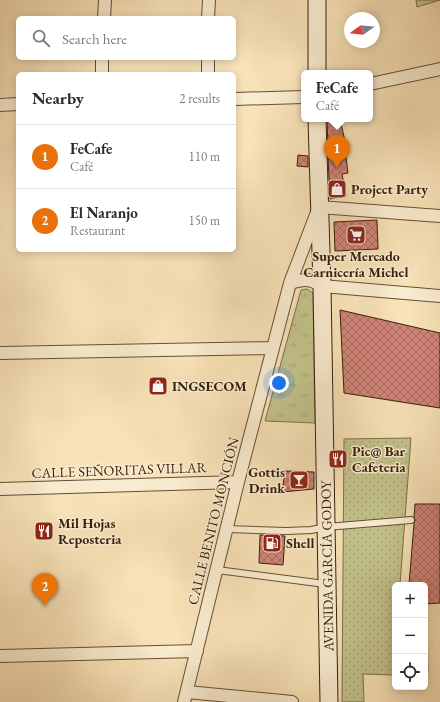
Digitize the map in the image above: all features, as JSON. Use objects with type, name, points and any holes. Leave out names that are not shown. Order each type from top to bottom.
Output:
[{"type":"main road","points":[[317,0],[317,70]]},
{"type":"main road","name":"AVENIDA GARCÍA GODOY","points":[[317,122],[322,286],[329,702]]},
{"type":"street","points":[[104,16],[105,0]]},
{"type":"street","points":[[208,16],[209,0]]},
{"type":"street","points":[[102,60],[102,72]]},
{"type":"street","points":[[208,60],[208,72]]},
{"type":"street","points":[[373,83],[440,69]]},
{"type":"street","points":[[236,99],[301,97]]},
{"type":"street","points":[[0,105],[16,104]]},
{"type":"street","points":[[319,207],[440,216]]},
{"type":"street","name":"CALLE BENITO MONCIÓN","points":[[186,697],[272,348],[290,283],[319,207]]},
{"type":"street","points":[[290,283],[303,279],[313,280],[322,286],[440,296]]},
{"type":"street","points":[[0,353],[272,348]]},
{"type":"street","name":"CALLE SEÑORITAS VILLAR","points":[[0,489],[238,482]]},
{"type":"street","points":[[0,656],[197,650]]},
{"type":"street","points":[[186,697],[292,702]]},
{"type":"lane","points":[[227,530],[312,530],[326,527],[411,520]]},
{"type":"lane","points":[[217,570],[327,584]]},
{"type":"green space","points":[[416,0],[440,0],[417,7]]},
{"type":"green space","points":[[307,289],[313,293],[315,423],[265,421],[301,290]]},
{"type":"green space","points":[[411,438],[400,582],[392,582],[392,675],[363,674],[364,702],[342,702],[344,439]]},
{"type":"building","points":[[327,122],[341,122],[345,141],[348,173],[342,174],[346,196],[330,199],[328,157],[330,157]]},
{"type":"building","points":[[298,155],[308,156],[308,167],[297,166]]},
{"type":"building","name":"Super Mercado Carnicería Michel","points":[[377,220],[378,249],[335,251],[334,222]]},
{"type":"building","points":[[340,310],[440,333],[440,408],[344,393]]},
{"type":"building","name":"Gottis Drink","points":[[285,471],[314,472],[314,489],[282,492]]},
{"type":"building","points":[[415,504],[440,504],[440,603],[428,604],[428,582],[409,582],[415,520]]},
{"type":"building","name":"Shell","points":[[260,535],[285,536],[283,565],[259,563]]},
{"type":"place","name":"FeCafe","points":[[337,168]]},
{"type":"place","name":"Project Party","points":[[337,189]]},
{"type":"place","name":"Super Mercado Carnicería Michel","points":[[356,235]]},
{"type":"place","name":"INGSECOM","points":[[158,386]]},
{"type":"place","name":"Pic@ Bar Cafeteria","points":[[338,459]]},
{"type":"place","name":"Gottis Drink","points":[[299,480]]},
{"type":"place","name":"Mil Hojas Reposteria","points":[[44,531]]},
{"type":"place","name":"Shell","points":[[272,543]]},
{"type":"place","name":"El Naranjo","points":[[45,606]]}]
